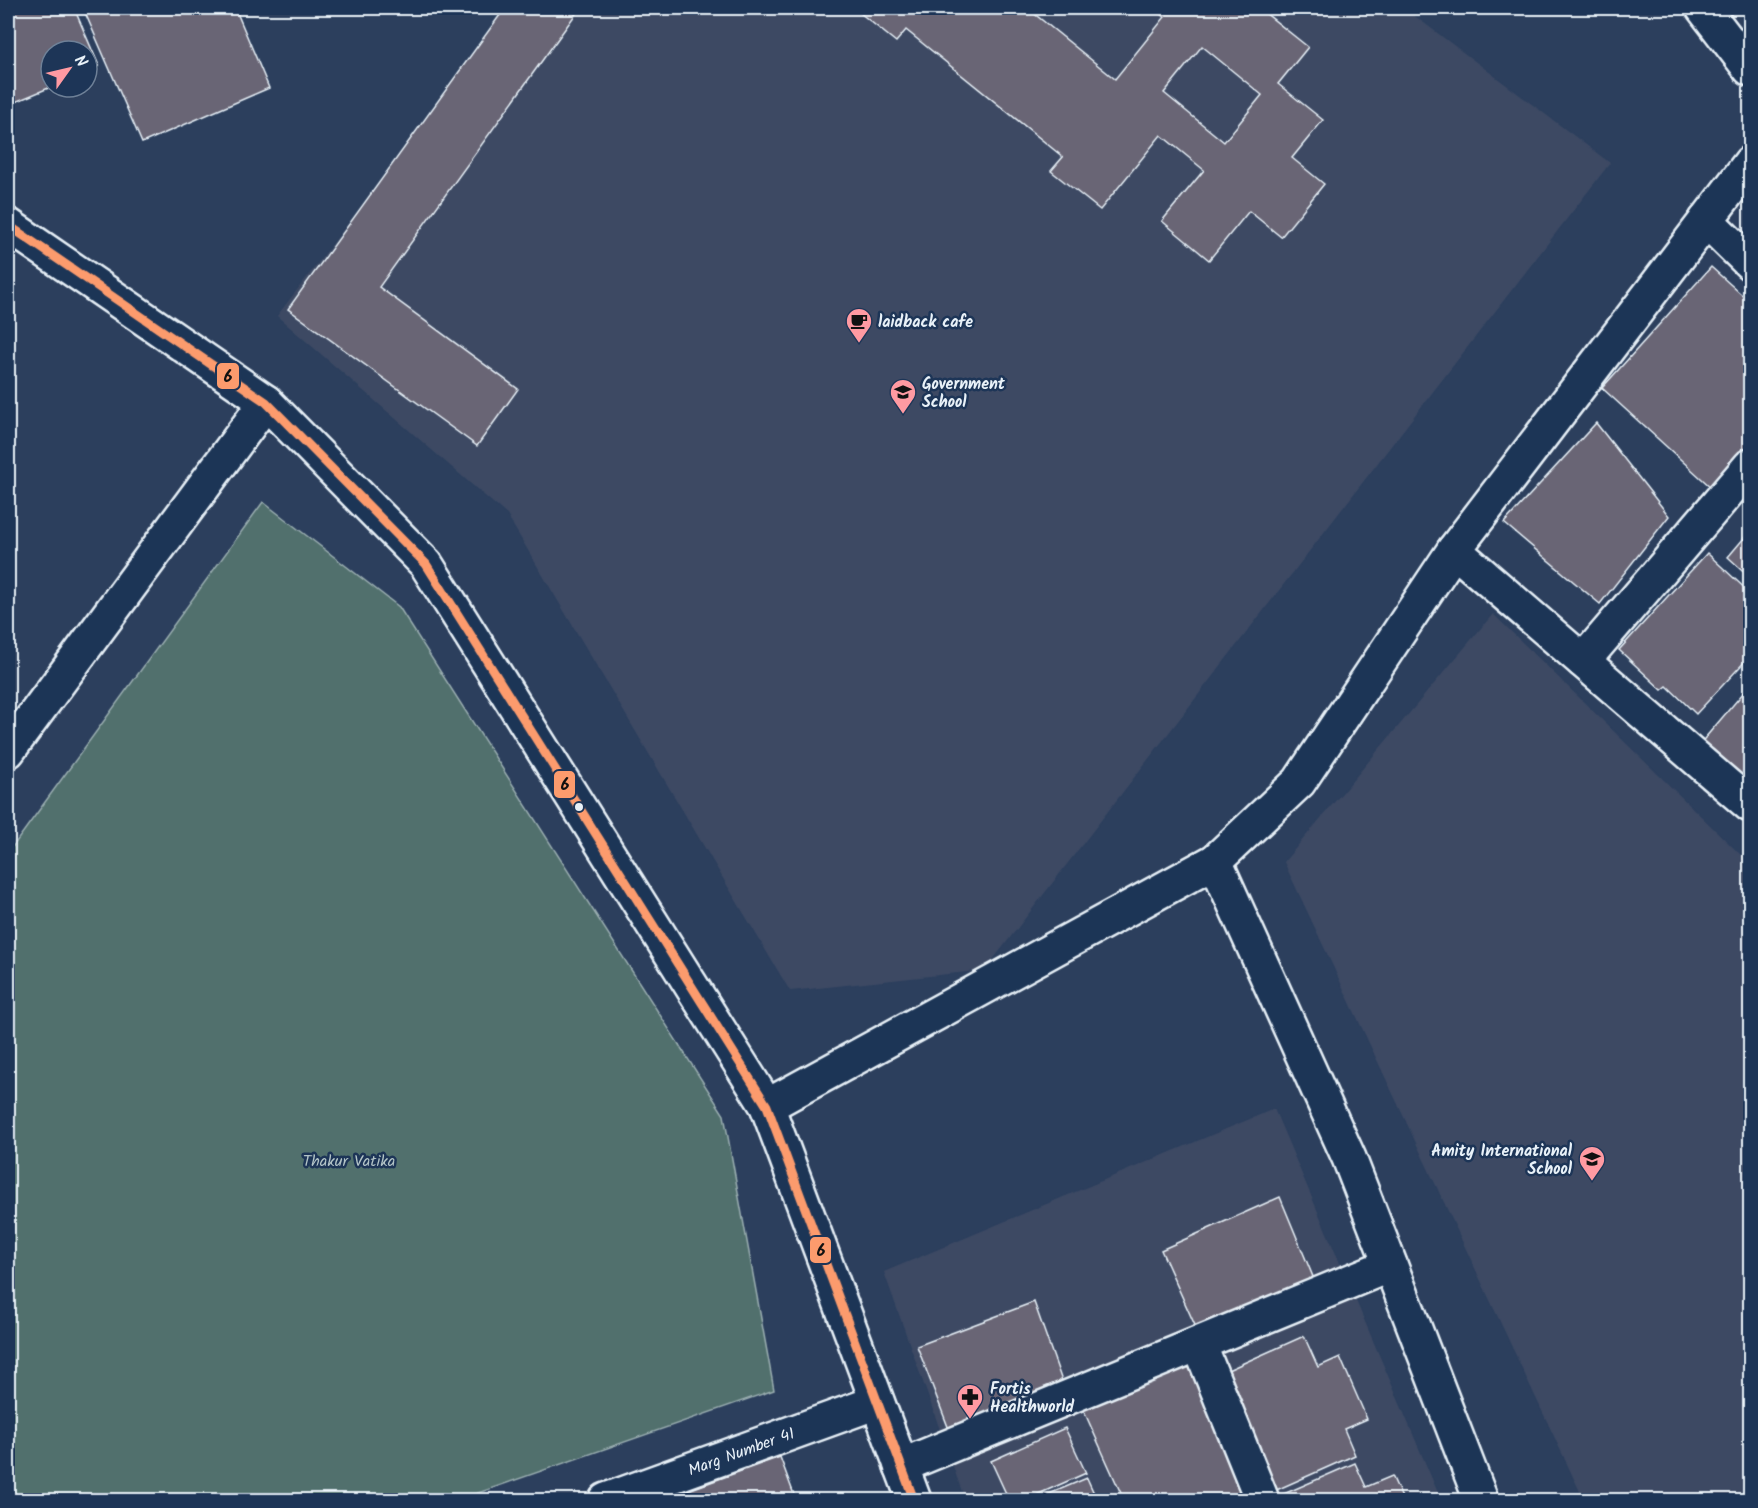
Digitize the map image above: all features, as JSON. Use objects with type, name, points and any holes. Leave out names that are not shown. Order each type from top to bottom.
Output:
[{"type":"street","points":[[1703,8],[1750,69]]},
{"type":"street","points":[[767,1106],[1215,861],[1299,782],[1454,550],[1750,163]]},
{"type":"street","points":[[1706,220],[1750,262]]},
{"type":"street","points":[[8,225],[266,402],[426,564],[767,1106],[914,1500]]},
{"type":"street","points":[[8,751],[266,402]]},
{"type":"street","points":[[1583,661],[1750,466]]},
{"type":"street","points":[[1454,550],[1750,805]]},
{"type":"street","points":[[1215,861],[1349,1158],[1481,1500]]},
{"type":"street","points":[[901,1466],[1390,1265]]},
{"type":"street","points":[[1199,1344],[1262,1500]]},
{"type":"street","name":"Marg Number 41","points":[[615,1499],[877,1402]]},
{"type":"shaded area","name":"Government School","points":[[515,8],[1404,8],[1610,163],[985,970],[790,991],[507,515],[277,316]]},
{"type":"shaded area","name":"Amity International School","points":[[1493,614],[1750,864],[1750,1500],[1584,1500],[1284,862]]},
{"type":"shaded area","points":[[1274,1109],[1441,1500],[965,1500],[884,1272]]},
{"type":"green space","name":"Thakur Vatika","points":[[263,502],[399,607],[724,1115],[774,1390],[458,1500],[8,1500],[8,853]]},
{"type":"building","points":[[8,8],[74,8],[87,39],[39,39],[39,92],[8,105]]},
{"type":"building","points":[[83,8],[235,8],[269,88],[142,143],[99,45],[99,39],[97,39]]},
{"type":"building","points":[[505,8],[580,8],[379,287],[518,389],[477,446],[288,309]]},
{"type":"building","points":[[854,8],[1027,8],[1115,79],[1165,17],[1153,8],[1259,8],[1308,47],[1278,84],[1323,120],[1292,158],[1324,184],[1281,237],[1249,211],[1209,260],[1162,221],[1204,170],[1161,135],[1100,210],[1051,171],[1063,157],[906,30],[896,42]],"holes":[[[1202,46],[1262,95],[1224,142],[1164,93]]]},
{"type":"building","points":[[1711,267],[1750,302],[1750,447],[1713,489],[1602,388]]},
{"type":"building","points":[[1596,423],[1669,516],[1600,604],[1504,523]]},
{"type":"building","points":[[1750,531],[1750,577],[1728,557]]},
{"type":"building","points":[[1707,553],[1750,593],[1750,656],[1696,714],[1667,686],[1662,690],[1619,650]]},
{"type":"building","points":[[1750,685],[1750,790],[1699,745]]},
{"type":"building","points":[[1280,1197],[1316,1284],[1198,1332],[1161,1250]]},
{"type":"building","points":[[1034,1302],[1063,1384],[950,1432],[917,1346]]},
{"type":"building","points":[[1304,1336],[1318,1367],[1340,1357],[1367,1419],[1344,1429],[1355,1455],[1272,1492],[1219,1374]]},
{"type":"building","points":[[1192,1362],[1253,1500],[1124,1500],[1083,1409]]},
{"type":"building","points":[[1065,1428],[1086,1473],[1025,1500],[1009,1500],[991,1461]]},
{"type":"building","points":[[780,1457],[796,1500],[661,1500]]},
{"type":"building","points":[[1355,1463],[1366,1487],[1392,1476],[1403,1500],[1270,1500]]},
{"type":"building","points":[[1087,1478],[1097,1500],[1035,1500]]},
{"type":"transit line","name":"6","points":[[8,225],[266,402],[426,564],[767,1106],[914,1500]]},
{"type":"place","name":"laidback cafe","points":[[859,344]]},
{"type":"place","name":"Government School","points":[[903,415]]},
{"type":"place","name":"Amity International School","points":[[1592,1182]]},
{"type":"place","name":"Fortis Healthworld","points":[[970,1420]]}]
